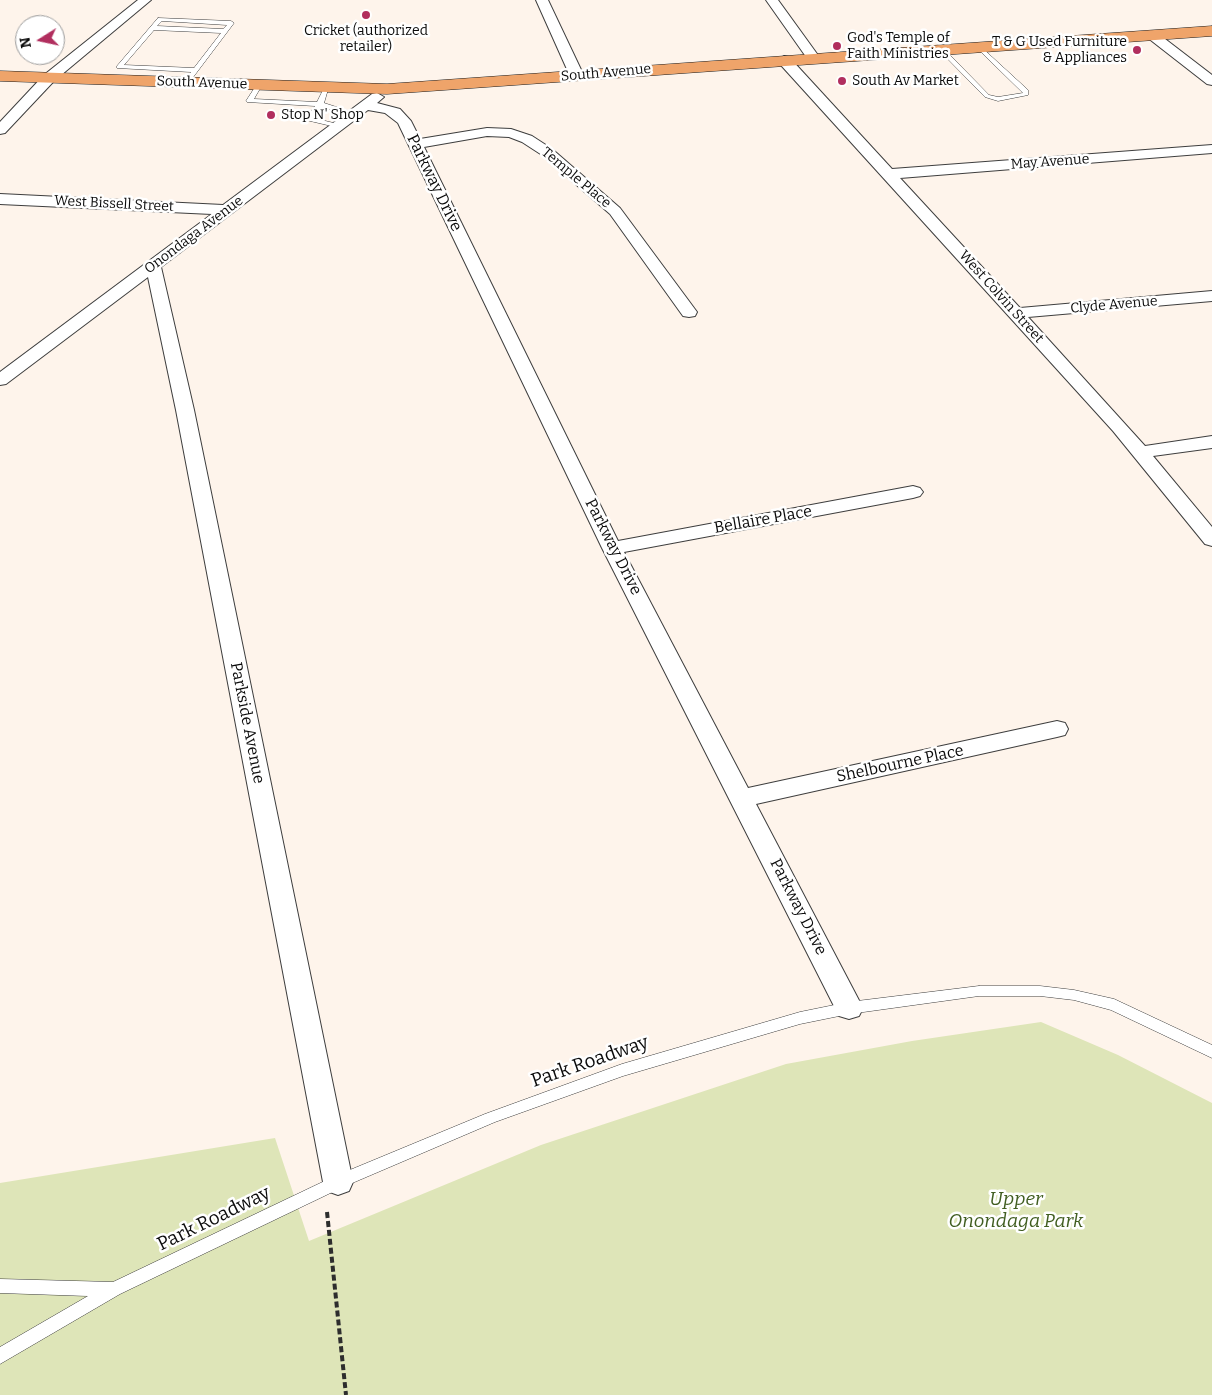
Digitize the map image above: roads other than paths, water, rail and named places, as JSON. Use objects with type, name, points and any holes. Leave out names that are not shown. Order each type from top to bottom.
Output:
[{"type":"main road","name":"South Avenue","points":[[0,76],[49,78],[191,76],[259,85],[387,89],[1212,31]]},
{"type":"street","points":[[0,130],[49,78],[145,0]]},
{"type":"street","points":[[542,0],[577,76]]},
{"type":"street","points":[[772,0],[814,58]]},
{"type":"street","points":[[1152,35],[1212,81]]},
{"type":"street","name":"West Colvin Street","points":[[784,60],[1120,427],[1212,540]]},
{"type":"street","name":"Onondaga Avenue","points":[[0,380],[387,89]]},
{"type":"street","name":"Parkway Drive","points":[[360,110],[395,112],[404,121],[612,548],[849,1008]]},
{"type":"street","name":"Temple Place","points":[[415,144],[487,132],[511,133],[527,139],[547,152],[615,211],[689,312]]},
{"type":"street","name":"May Avenue","points":[[889,174],[1212,149]]},
{"type":"street","name":"West Bissell Street","points":[[1,200],[227,210]]},
{"type":"street","name":"Parkside Avenue","points":[[153,265],[185,410],[332,1185]]},
{"type":"street","name":"Clyde Avenue","points":[[1016,314],[1212,296]]},
{"type":"street","points":[[1140,452],[1212,442]]},
{"type":"street","name":"Bellaire Place","points":[[612,548],[913,492]]},
{"type":"street","name":"Shelbourne Place","points":[[742,798],[1057,729]]},
{"type":"lane","points":[[160,20],[231,22],[224,31],[191,76],[119,67],[160,20]]},
{"type":"lane","points":[[153,28],[224,31]]},
{"type":"lane","points":[[941,49],[987,96],[998,99],[1026,94],[1026,91],[979,47]]},
{"type":"lane","points":[[259,85],[249,101],[320,104],[360,110]]},
{"type":"lane","points":[[327,87],[320,104],[308,119],[340,126]]},
{"type":"lane","name":"Park Roadway","points":[[0,1286],[114,1289],[332,1185],[490,1118],[622,1070],[800,1018],[849,1008],[978,992],[1040,992],[1074,995],[1114,1006],[1212,1052]]},
{"type":"lane","points":[[0,1356],[114,1289]]},
{"type":"place","name":"Cricket (authorized retailer)","points":[[366,15]]},
{"type":"place","name":"God's Temple of Faith Ministries","points":[[837,46]]},
{"type":"place","name":"T & G Used Furniture & Appliances","points":[[1137,50]]},
{"type":"place","name":"South Av Market","points":[[842,81]]},
{"type":"place","name":"Stop N' Shop","points":[[271,115]]},
{"type":"park label","name":"Upper Onondaga Park","points":[[1016,1211]]}]
